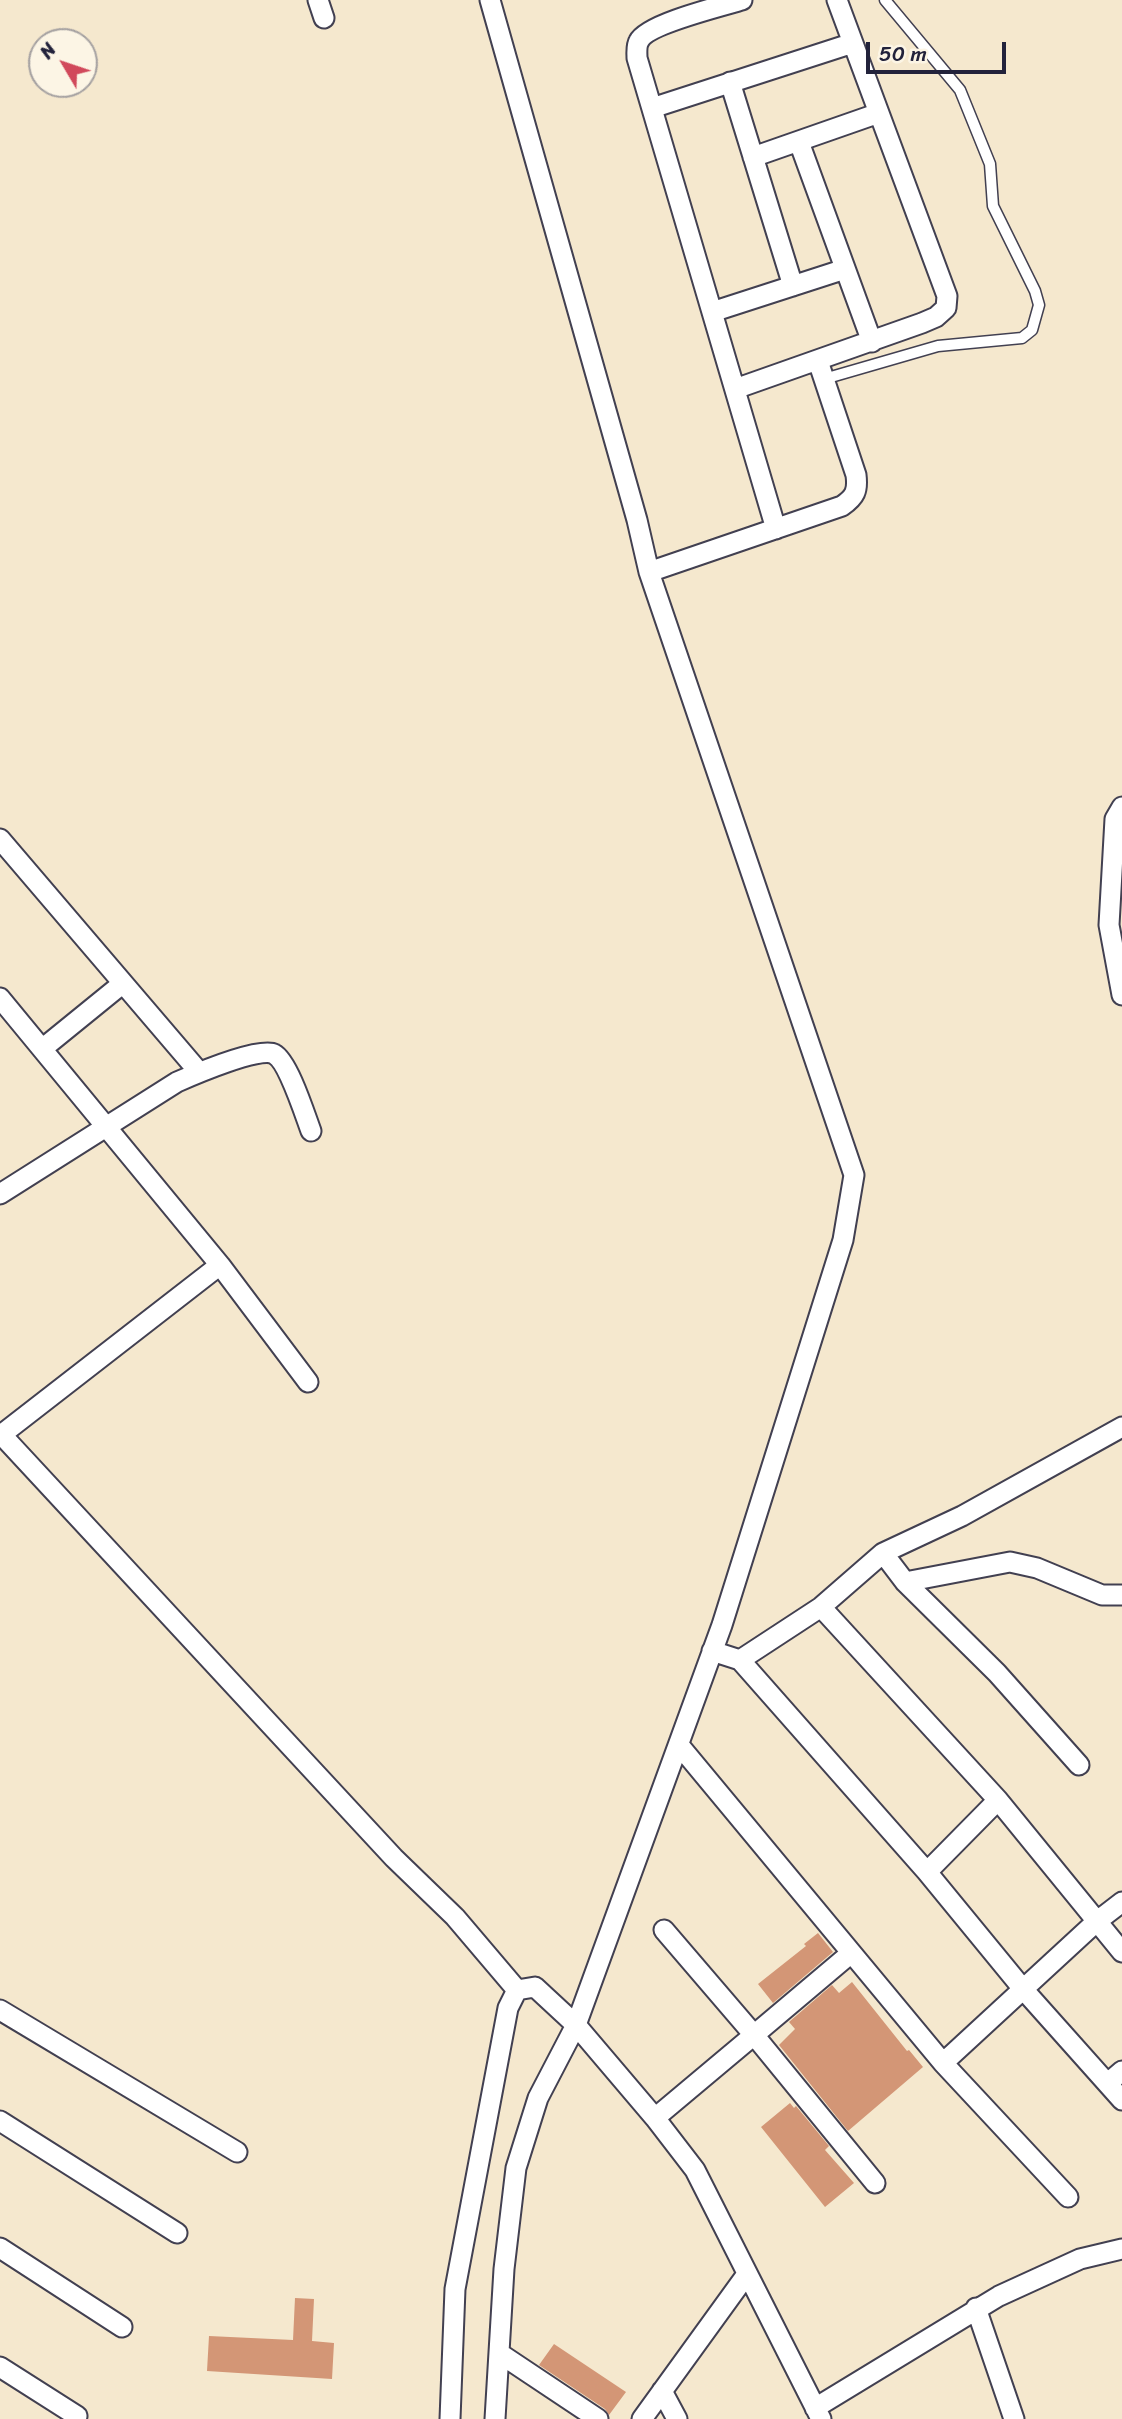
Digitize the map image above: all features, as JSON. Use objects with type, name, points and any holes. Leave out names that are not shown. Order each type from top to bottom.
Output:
[{"type":"street","points":[[490,0],[637,520],[649,572],[854,1175],[843,1240],[712,1651],[576,2025],[538,2098],[516,2168],[504,2269],[495,2419]]},
{"type":"street","points":[[742,0],[658,26],[638,42],[637,58],[776,529]]},
{"type":"street","points":[[735,390],[821,370],[872,342],[936,317],[946,308],[947,296],[837,0]]},
{"type":"street","points":[[652,108],[853,43]]},
{"type":"street","points":[[730,82],[793,286]]},
{"type":"street","points":[[753,157],[879,113]]},
{"type":"street","points":[[799,142],[872,342]]},
{"type":"street","points":[[712,312],[845,269]]},
{"type":"street","points":[[649,572],[842,506],[853,498],[858,488],[856,475],[821,370]]},
{"type":"street","points":[[1122,807],[1115,819],[1109,925],[1122,995]]},
{"type":"street","points":[[0,839],[199,1072]]},
{"type":"street","points":[[42,1049],[122,984]]},
{"type":"street","points":[[0,998],[220,1265],[308,1382]]},
{"type":"street","points":[[0,1194],[177,1082],[262,1051],[275,1054],[283,1065],[311,1131]]},
{"type":"street","points":[[220,1265],[1,1434],[384,1848],[526,1988],[553,2002],[655,2118],[695,2170],[818,2414],[976,2308],[1080,2259],[1122,2249]]},
{"type":"street","points":[[740,1660],[821,1607],[883,1553],[962,1516],[1122,1427]]},
{"type":"street","points":[[883,1553],[905,1582],[997,1673],[1079,1765]]},
{"type":"street","points":[[905,1582],[1010,1562],[1037,1568],[1102,1595],[1122,1595]]},
{"type":"street","points":[[821,1607],[998,1800],[1122,1952]]},
{"type":"street","points":[[712,1651],[740,1660],[927,1872],[1023,1989],[1115,2077],[1122,2100]]},
{"type":"street","points":[[679,1745],[943,2063],[1068,2197]]},
{"type":"street","points":[[927,1872],[998,1800]]},
{"type":"street","points":[[943,2063],[1096,1922],[1122,1902]]},
{"type":"street","points":[[664,1930],[875,2183]]},
{"type":"street","points":[[655,2118],[850,1954]]},
{"type":"street","points":[[450,2419],[455,2289],[508,2008],[526,1988]]},
{"type":"street","points":[[0,2010],[237,2152]]},
{"type":"street","points":[[0,2121],[177,2234]]},
{"type":"street","points":[[0,2248],[122,2327]]},
{"type":"street","points":[[642,2419],[747,2274]]},
{"type":"street","points":[[976,2308],[1014,2419]]},
{"type":"street","points":[[499,2353],[598,2419]]},
{"type":"street","points":[[0,2367],[77,2416]]},
{"type":"street","points":[[662,2391],[677,2419]]},
{"type":"lane","points":[[821,370],[938,346],[1022,338],[1032,330],[1039,305],[1035,291],[993,206],[990,164],[960,90],[884,0]]},
{"type":"building","points":[[818,1933],[833,1952],[773,2003],[758,1984],[806,1946],[804,1944]]},
{"type":"building","points":[[852,1982],[923,2067],[848,2131],[779,2045],[795,2029],[789,2022],[832,1985],[839,1993]]},
{"type":"building","points":[[790,2103],[794,2108],[796,2106],[829,2146],[825,2150],[854,2183],[825,2207],[761,2127]]},
{"type":"building","points":[[295,2298],[314,2299],[312,2341],[334,2343],[332,2379],[207,2371],[209,2336],[293,2340]]},
{"type":"building","points":[[554,2344],[626,2392],[609,2415],[605,2409],[539,2365]]}]
